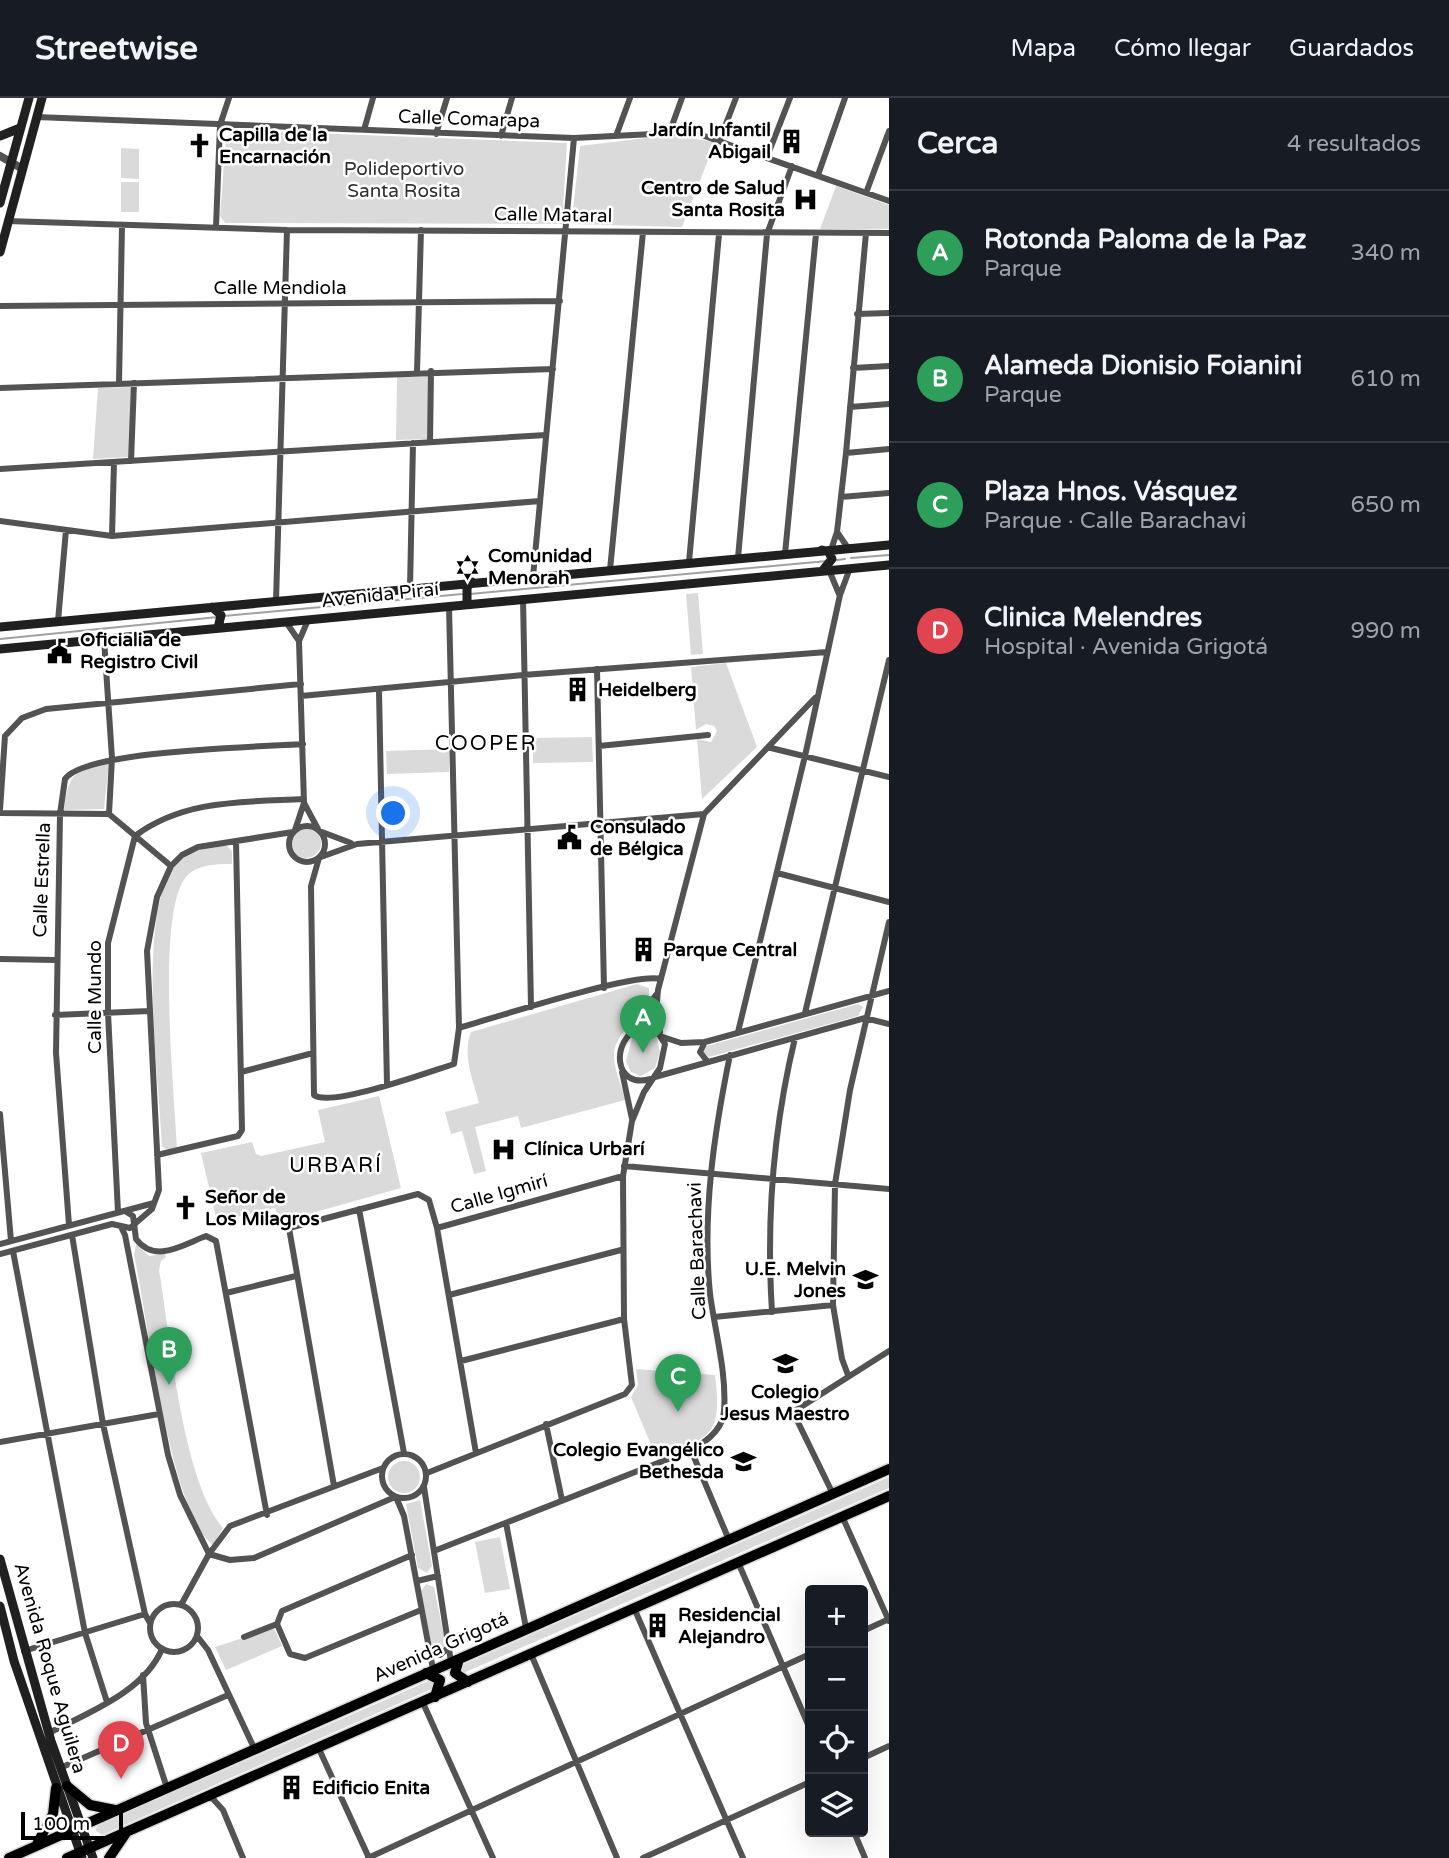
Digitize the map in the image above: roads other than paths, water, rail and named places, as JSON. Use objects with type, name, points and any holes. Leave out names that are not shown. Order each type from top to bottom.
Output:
[{"type":"main road","points":[[31,98],[36,117]]},
{"type":"main road","points":[[0,203],[3,176],[31,98]]},
{"type":"main road","points":[[0,252],[42,98]]},
{"type":"main road","points":[[0,136],[20,128]]},
{"type":"main road","name":"Avenida Piraí","points":[[0,627],[889,545]]},
{"type":"main road","points":[[850,568],[851,548]]},
{"type":"main road","points":[[826,570],[832,559],[827,550]]},
{"type":"main road","name":"Avenida Piraí","points":[[0,649],[225,625],[286,622],[449,606],[467,598],[523,598],[889,565]]},
{"type":"main road","points":[[467,598],[472,582]]},
{"type":"main road","points":[[214,608],[225,625]]},
{"type":"main road","points":[[225,625],[228,608]]},
{"type":"main road","name":"Avenida Grigotá","points":[[9,1858],[889,1469]]},
{"type":"main road","points":[[67,1858],[86,1854],[130,1829],[435,1698],[463,1680],[531,1654],[889,1496]]},
{"type":"main road","name":"Avenida Roque Aguilera","points":[[0,1559],[2,1575],[24,1651],[67,1786],[76,1829]]},
{"type":"main road","name":"Avenida Roque Aguilera","points":[[0,1606],[4,1623],[3,1635],[56,1788],[76,1829]]},
{"type":"main road","points":[[4,1623],[17,1647],[24,1651]]},
{"type":"main road","points":[[455,1660],[455,1674],[463,1680]]},
{"type":"main road","points":[[435,1698],[455,1660]]},
{"type":"main road","points":[[429,1671],[446,1673],[463,1680]]},
{"type":"main road","points":[[429,1671],[440,1680],[440,1686]]},
{"type":"main road","points":[[67,1786],[89,1805],[119,1810]]},
{"type":"main road","points":[[36,1846],[53,1814],[56,1788]]},
{"type":"main road","points":[[76,1829],[86,1854]]},
{"type":"main road","points":[[109,1858],[116,1844],[130,1829]]},
{"type":"street","points":[[216,227],[220,125],[229,98]]},
{"type":"street","points":[[363,130],[373,98]]},
{"type":"street","points":[[436,134],[447,98]]},
{"type":"street","points":[[501,136],[512,98]]},
{"type":"street","points":[[616,136],[630,98]]},
{"type":"street","points":[[670,131],[682,98]]},
{"type":"street","points":[[720,139],[736,98]]},
{"type":"street","points":[[767,157],[790,98]]},
{"type":"street","points":[[818,174],[845,98]]},
{"type":"street","name":"Calle Comarapa","points":[[36,117],[574,138],[670,131],[693,132],[720,139],[889,201]]},
{"type":"street","points":[[866,193],[889,131]]},
{"type":"street","points":[[533,577],[574,138]]},
{"type":"street","points":[[0,156],[21,171]]},
{"type":"street","points":[[738,558],[767,234],[792,166]]},
{"type":"street","points":[[3,176],[21,171]]},
{"type":"street","name":"Calle Mataral","points":[[7,221],[286,230],[889,233]]},
{"type":"street","points":[[119,383],[122,226]]},
{"type":"street","points":[[276,601],[286,230]]},
{"type":"street","points":[[417,372],[421,230]]},
{"type":"street","points":[[610,570],[643,232]]},
{"type":"street","points":[[827,550],[837,532],[866,233]]},
{"type":"street","points":[[689,562],[719,234]]},
{"type":"street","points":[[785,554],[816,234]]},
{"type":"street","name":"Calle Mendiola","points":[[0,306],[560,301]]},
{"type":"street","points":[[857,314],[889,313]]},
{"type":"street","points":[[853,368],[889,366]]},
{"type":"street","points":[[0,388],[431,371],[553,369]]},
{"type":"street","points":[[430,442],[431,371]]},
{"type":"street","points":[[131,461],[134,383]]},
{"type":"street","points":[[850,407],[889,404]]},
{"type":"street","points":[[0,469],[547,435]]},
{"type":"street","points":[[410,588],[413,443]]},
{"type":"street","points":[[846,453],[889,449]]},
{"type":"street","points":[[111,536],[114,462]]},
{"type":"street","points":[[841,496],[889,493]]},
{"type":"street","points":[[0,522],[111,536],[540,501]]},
{"type":"street","points":[[58,621],[66,530]]},
{"type":"street","points":[[837,532],[851,548]]},
{"type":"street","points":[[840,596],[852,573],[860,567]]},
{"type":"street","points":[[738,1032],[805,756],[840,596],[850,568]]},
{"type":"street","points":[[826,570],[840,596]]},
{"type":"street","points":[[523,598],[531,1007]]},
{"type":"street","points":[[267,838],[281,842],[304,867],[310,886],[313,1092],[317,1098],[326,1100],[387,1085],[455,1063],[459,1028],[449,606]]},
{"type":"street","points":[[290,853],[289,842],[304,801],[299,641],[308,620]]},
{"type":"street","points":[[286,622],[299,641]]},
{"type":"street","points":[[104,639],[113,758],[108,814]]},
{"type":"street","points":[[301,696],[379,691],[523,675],[827,652]]},
{"type":"street","points":[[805,1013],[889,660]]},
{"type":"street","points":[[597,669],[604,988]]},
{"type":"street","points":[[171,866],[108,814],[0,812],[2,748],[11,726],[46,709],[301,684]]},
{"type":"street","points":[[379,691],[387,1085]]},
{"type":"street","points":[[427,1473],[629,1390],[633,1380],[624,1319],[621,1250],[624,1166],[632,1121],[663,1060],[662,1035],[656,1012],[658,990],[704,814],[771,748],[818,694]]},
{"type":"street","points":[[600,746],[708,735]]},
{"type":"street","name":"Calle Estrella","points":[[69,1225],[55,1015],[60,814],[65,779],[70,772],[113,758],[303,744]]},
{"type":"street","points":[[771,748],[889,777]]},
{"type":"street","points":[[304,801],[325,841],[310,886]]},
{"type":"street","points":[[135,836],[167,816],[192,808],[304,801]]},
{"type":"street","points":[[297,860],[308,863],[356,844],[704,814]]},
{"type":"street","points":[[0,1254],[112,1224],[127,1228],[156,1202],[159,1195],[149,1011],[149,929],[157,897],[171,866],[182,855],[198,847],[267,838],[307,826],[356,844]]},
{"type":"street","name":"Calle Mundo","points":[[121,1211],[108,1013],[108,943],[135,836]]},
{"type":"street","points":[[157,1156],[240,1133],[236,841]]},
{"type":"street","points":[[777,873],[889,902]]},
{"type":"street","points":[[848,1375],[842,1359],[833,1305],[835,1184],[865,1018],[889,922]]},
{"type":"street","points":[[0,959],[56,960]]},
{"type":"street","points":[[459,1028],[604,988],[661,979]]},
{"type":"street","points":[[632,1121],[619,1054],[629,1033],[658,990]]},
{"type":"street","points":[[629,1033],[641,1027],[681,1044],[705,1042],[889,991]]},
{"type":"street","points":[[55,1015],[149,1011]]},
{"type":"street","points":[[622,1072],[638,1080],[652,1078],[865,1018],[889,1024]]},
{"type":"street","points":[[772,1312],[769,1257],[771,1179],[778,1120],[795,1038]]},
{"type":"street","points":[[705,1042],[700,1052],[707,1061]]},
{"type":"street","points":[[241,1072],[313,1053]]},
{"type":"street","name":"Calle Barachavi","points":[[433,1551],[691,1450],[707,1441],[724,1414],[709,1250],[710,1171],[730,1055]]},
{"type":"street","points":[[0,1114],[11,1241]]},
{"type":"street","points":[[624,1166],[710,1171],[889,1189]]},
{"type":"street","name":"Calle Igmirí","points":[[296,1276],[289,1227],[422,1194],[429,1200],[437,1228],[623,1176]]},
{"type":"street","points":[[0,1244],[156,1202]]},
{"type":"street","points":[[359,1209],[404,1453]]},
{"type":"street","points":[[121,1211],[133,1216],[127,1246]]},
{"type":"street","points":[[118,1225],[123,1229],[127,1246],[159,1414],[180,1495],[209,1554],[230,1560],[254,1558],[396,1497],[412,1497],[424,1487]]},
{"type":"street","points":[[132,1226],[142,1248],[154,1253],[212,1237],[216,1241],[267,1514]]},
{"type":"street","points":[[437,1228],[476,1453]]},
{"type":"street","points":[[72,1235],[103,1423],[152,1638],[162,1649],[183,1651],[197,1636]]},
{"type":"street","points":[[127,1246],[136,1239]]},
{"type":"street","points":[[449,1295],[621,1250]]},
{"type":"street","points":[[13,1251],[85,1633],[107,1702]]},
{"type":"street","points":[[226,1293],[296,1276],[334,1486]]},
{"type":"street","points":[[714,1317],[833,1305]]},
{"type":"street","points":[[461,1361],[624,1319]]},
{"type":"street","points":[[833,1494],[793,1412],[889,1351]]},
{"type":"street","points":[[0,1442],[159,1414]]},
{"type":"street","points":[[546,1424],[562,1500]]},
{"type":"street","points":[[691,1450],[729,1540]]},
{"type":"street","points":[[181,1605],[209,1554],[230,1526],[383,1468],[391,1458],[404,1453],[416,1457],[427,1473],[424,1487],[433,1551],[449,1647],[455,1660]]},
{"type":"street","points":[[383,1468],[383,1482],[396,1497],[404,1516],[429,1652],[429,1671]]},
{"type":"street","points":[[842,1516],[889,1620],[868,1629]]},
{"type":"street","points":[[506,1523],[526,1628]]},
{"type":"street","points":[[412,1555],[282,1611],[277,1624],[293,1657],[305,1658],[421,1610]]},
{"type":"street","points":[[737,1562],[805,1717]]},
{"type":"street","points":[[417,1581],[438,1576]]},
{"type":"street","points":[[24,1651],[157,1611],[168,1604],[181,1605],[196,1617],[197,1636],[208,1650],[255,1749]]},
{"type":"street","points":[[634,1608],[743,1858]]},
{"type":"street","points":[[150,1623],[157,1611]]},
{"type":"street","points":[[244,1637],[277,1624]]},
{"type":"street","points":[[429,1652],[440,1655],[449,1647]]},
{"type":"street","points":[[49,1733],[107,1702],[143,1675],[162,1649]]},
{"type":"street","points":[[531,1654],[617,1858]]},
{"type":"street","points":[[319,1749],[369,1858],[805,1656]]},
{"type":"street","points":[[143,1675],[147,1730],[168,1789]]},
{"type":"street","points":[[60,1768],[228,1695]]},
{"type":"street","points":[[423,1703],[493,1858]]},
{"type":"street","points":[[868,1756],[889,1746]]},
{"type":"street","points":[[643,1858],[805,1784]]},
{"type":"street","points":[[205,1797],[218,1804],[243,1858]]},
{"type":"street","points":[[856,1837],[865,1858]]},
{"type":"street","points":[[116,1844],[122,1858]]},
{"type":"waterway","points":[[851,558],[889,555]]},
{"type":"waterway","points":[[837,560],[845,559]]},
{"type":"waterway","points":[[470,594],[827,561]]},
{"type":"waterway","points":[[224,616],[462,594]]},
{"type":"waterway","points":[[0,639],[218,617]]},
{"type":"place","name":"Jardín Infantil Abigail","points":[[791,141]]},
{"type":"place","name":"Capilla de la Encarnación","points":[[199,146]]},
{"type":"place","name":"Centro de Salud Santa Rosita","points":[[805,199]]},
{"type":"place","name":"Comunidad Menorah","points":[[468,567]]},
{"type":"place","name":"Oficialia de Registro Civil","points":[[60,651]]},
{"type":"place","name":"Heidelberg","points":[[578,690]]},
{"type":"place","name":"Consulado de Bélgica","points":[[570,838]]},
{"type":"place","name":"Parque Central","points":[[643,950]]},
{"type":"place","name":"Rotonda Paloma de la Paz","points":[[643,1053]]},
{"type":"place","name":"Clínica Urbarí","points":[[504,1149]]},
{"type":"place","name":"Señor de Los Milagros","points":[[185,1208]]},
{"type":"place","name":"U.E. Melvin Jones","points":[[866,1280]]},
{"type":"place","name":"Colegio Jesus Maestro","points":[[785,1364]]},
{"type":"place","name":"Alameda Dionisio Foianini","points":[[169,1385]]},
{"type":"place","name":"Plaza Hnos. Vásquez","points":[[678,1412]]},
{"type":"place","name":"Colegio Evangélico Bethesda","points":[[744,1461]]},
{"type":"place","name":"Residencial Alejandro","points":[[658,1626]]},
{"type":"place","name":"Clinica Melendres","points":[[121,1779]]},
{"type":"place","name":"Edificio Enita","points":[[292,1788]]},
{"type":"district","name":"COOPER","points":[[486,743]]},
{"type":"district","name":"URBARÍ","points":[[336,1165]]},
{"type":"park label","name":"Polideportivo Santa Rosita","points":[[404,180]]}]
